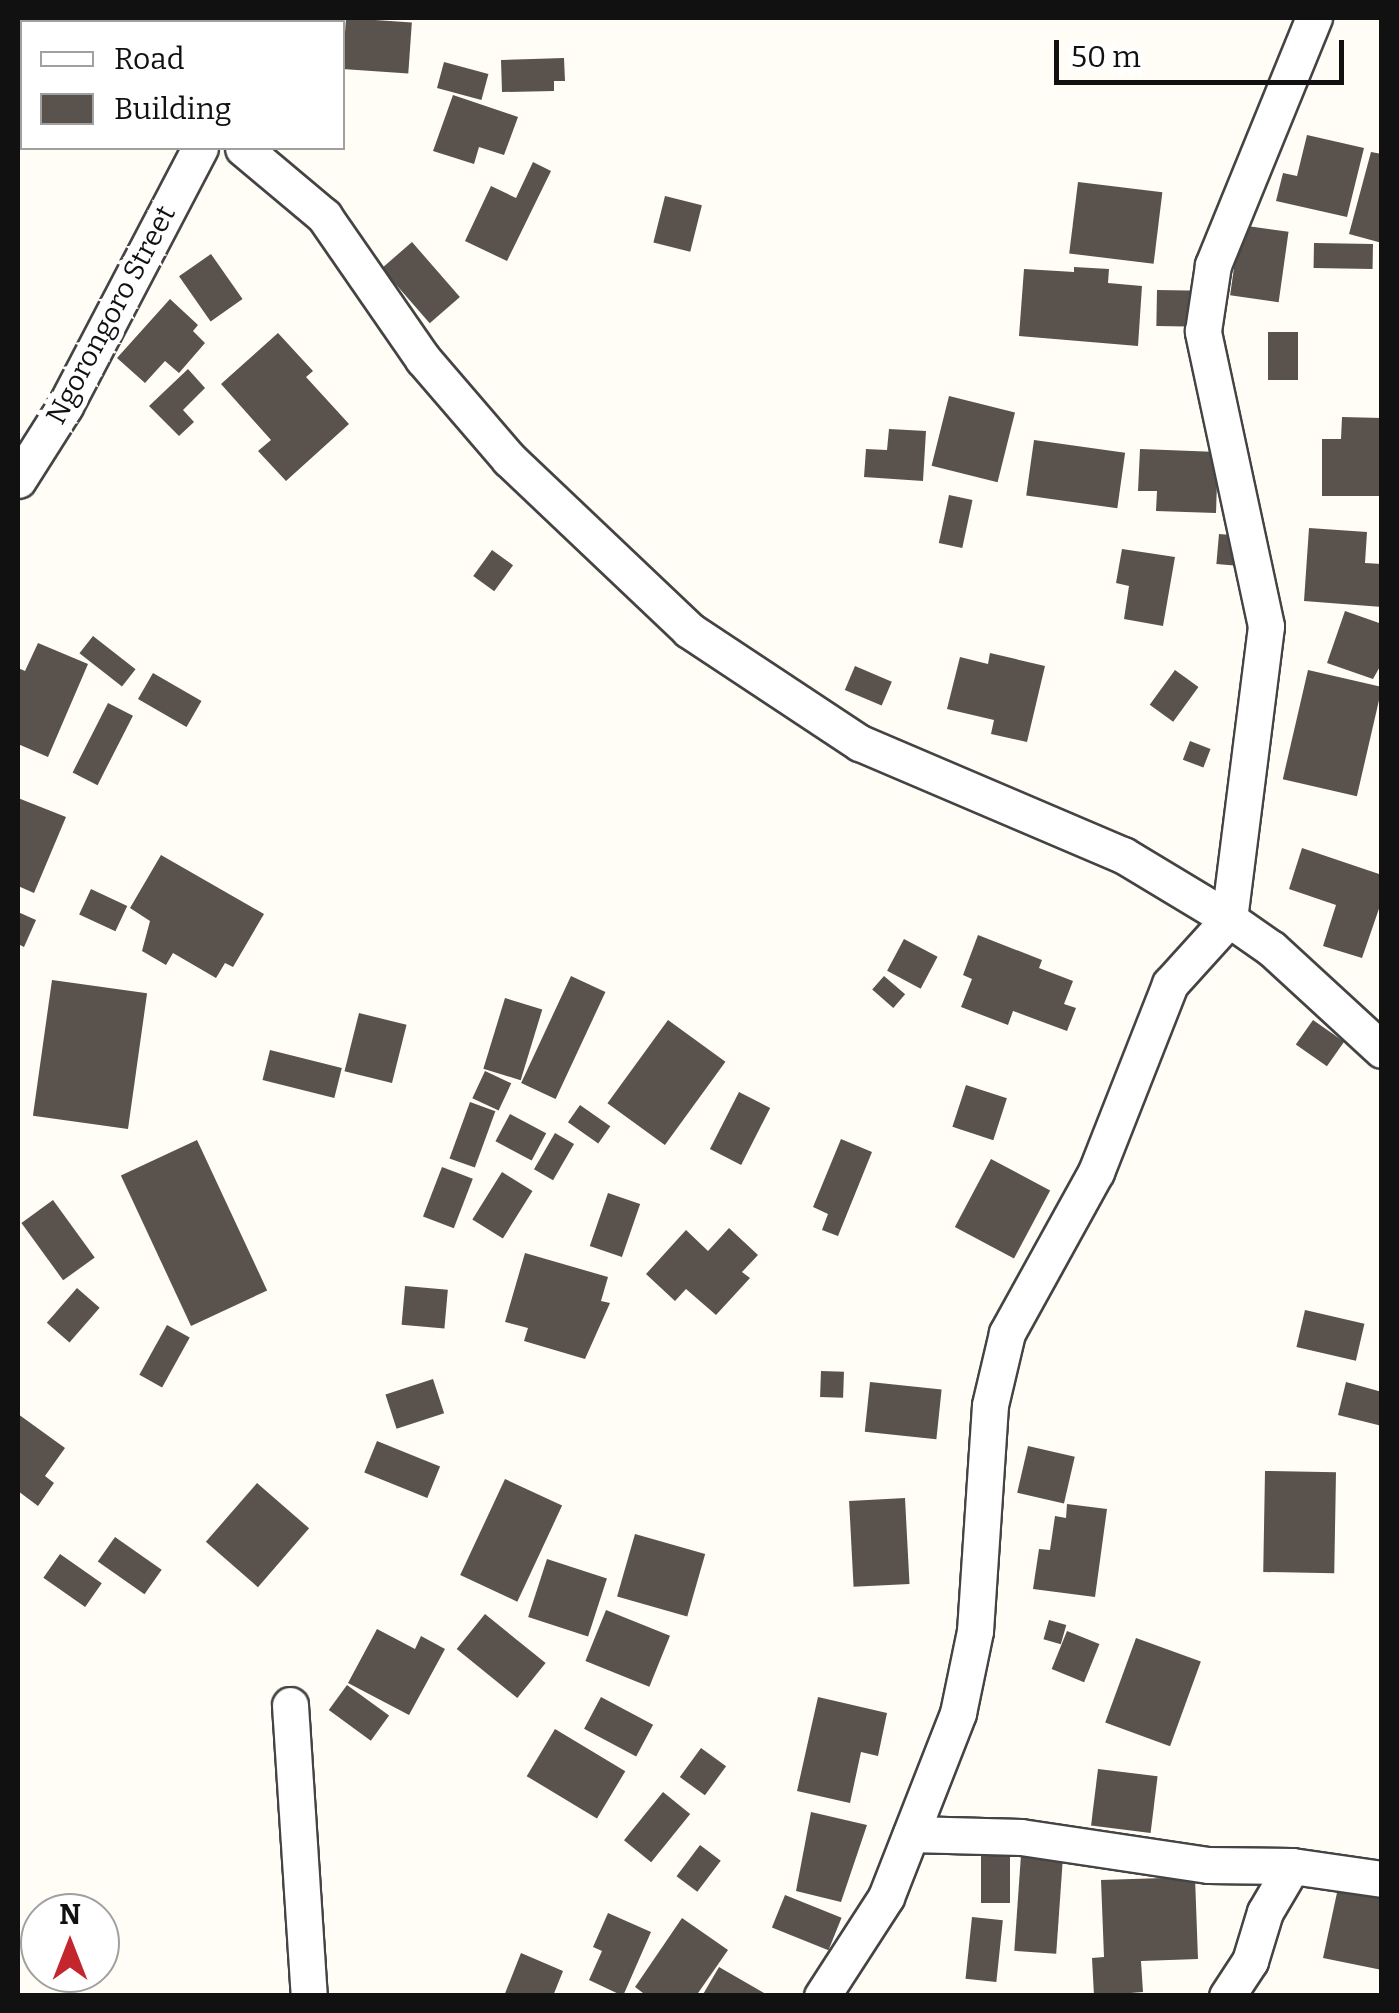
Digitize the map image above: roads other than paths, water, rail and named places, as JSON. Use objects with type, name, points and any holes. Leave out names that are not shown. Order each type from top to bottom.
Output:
[{"type":"street","points":[[822,1996],[886,1897],[958,1713],[975,1632],[990,1406],[1008,1332],[1096,1172],[1170,984],[1229,919],[1266,626],[1203,331],[1213,265],[1314,18]]},
{"type":"street","name":"Ngorongoro Street","points":[[18,480],[65,406],[199,150]]},
{"type":"street","points":[[245,150],[324,216],[422,358],[509,460],[689,630],[860,743],[1123,856],[1229,919],[1272,949],[1382,1050]]},
{"type":"street","points":[[290,1705],[309,1996]]},
{"type":"street","points":[[911,1834],[1022,1836],[1208,1864],[1292,1866],[1382,1878]]},
{"type":"street","points":[[1227,1996],[1250,1961],[1265,1912],[1292,1866]]}]
